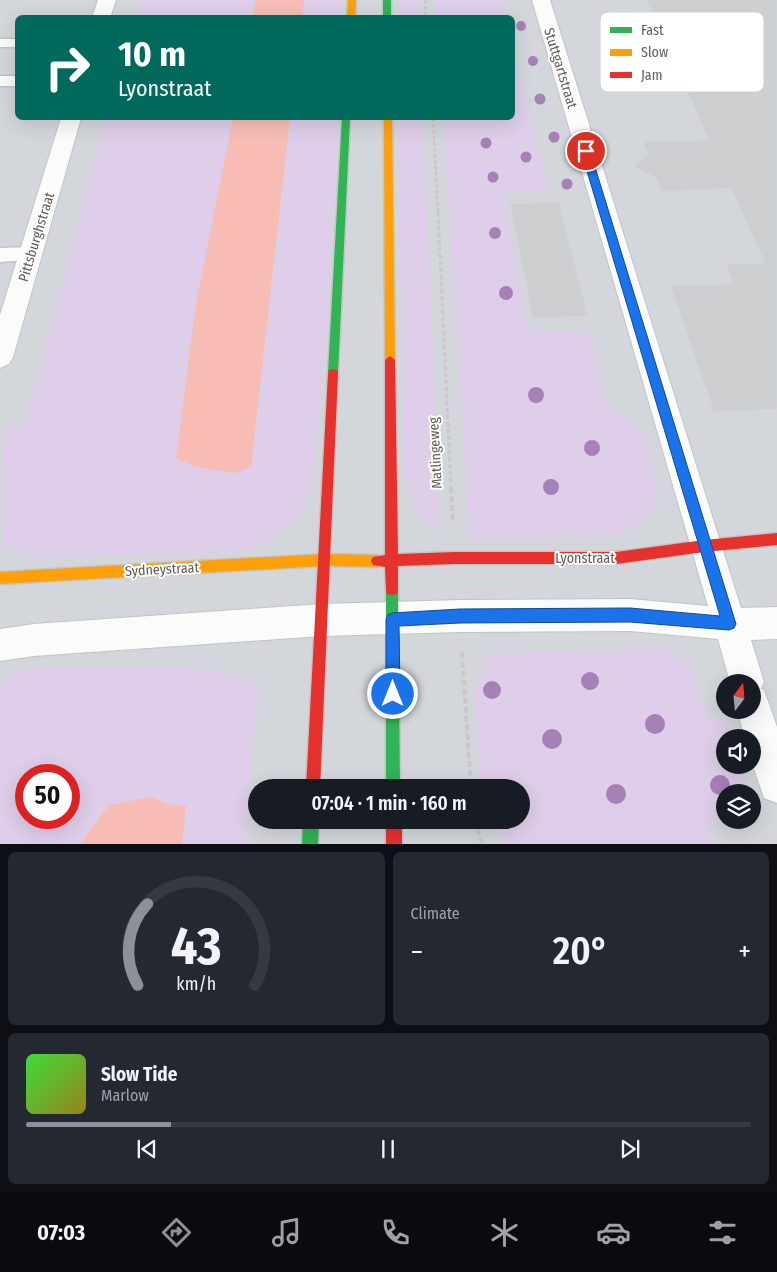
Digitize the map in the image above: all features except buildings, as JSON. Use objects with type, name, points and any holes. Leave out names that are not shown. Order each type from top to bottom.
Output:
[{"type":"main road","points":[[351,15],[352,0]]},
{"type":"main road","points":[[387,0],[387,15]]},
{"type":"main road","points":[[313,779],[346,120]]},
{"type":"main road","points":[[388,120],[393,779]]},
{"type":"main road","name":"Lyonstraat","points":[[392,561],[455,558],[616,558],[704,546],[777,539]]},
{"type":"main road","name":"Sydneystraat","points":[[0,578],[325,560],[392,561]]},
{"type":"main road","points":[[310,844],[311,829]]},
{"type":"main road","points":[[394,829],[394,844]]},
{"type":"street","points":[[102,15],[107,0]]},
{"type":"street","name":"Stuttgartstraat","points":[[540,0],[744,674]]},
{"type":"street","name":"Pittsburghstraat","points":[[0,357],[70,120]]},
{"type":"street","points":[[0,645],[34,640],[322,620],[460,616],[630,615],[729,624],[777,623]]},
{"type":"street","points":[[757,719],[777,785]]},
{"type":"lane","points":[[0,43],[15,43]]},
{"type":"lane","points":[[0,81],[15,81]]},
{"type":"lane","points":[[0,255],[31,254]]},
{"type":"path","points":[[425,0],[426,15]]},
{"type":"path","name":"Matlingeweg","points":[[432,120],[455,558]]},
{"type":"path","points":[[460,616],[470,779]]},
{"type":"path","points":[[478,829],[479,837],[484,844]]},
{"type":"shaded area","points":[[0,0],[777,0],[777,844],[0,844]]},
{"type":"shaded area","points":[[139,0],[256,0],[253,15],[135,15]]},
{"type":"shaded area","points":[[256,0],[304,0],[302,15],[253,15]]},
{"type":"shaded area","points":[[304,0],[343,0],[342,15],[302,15]]},
{"type":"shaded area","points":[[399,0],[418,0],[419,15],[399,15]]},
{"type":"shaded area","points":[[435,0],[500,0],[504,15],[436,15]]},
{"type":"shaded area","points":[[515,55],[548,191],[504,192],[529,330],[591,333],[606,405],[642,428],[659,496],[650,515],[620,535],[470,539],[443,120],[515,120]]},
{"type":"shaded area","points":[[104,120],[233,120],[196,304],[176,458],[251,467],[290,120],[338,120],[328,334],[312,483],[302,508],[289,526],[252,551],[58,558],[31,557],[5,545],[2,517],[3,454],[7,426],[24,425]]},
{"type":"shaded area","points":[[233,120],[290,120],[251,467],[236,473],[195,467],[176,458],[196,304]]},
{"type":"shaded area","points":[[398,120],[423,120],[441,531],[427,523],[414,501],[404,474]]},
{"type":"shaded area","points":[[669,647],[691,666],[710,720],[729,719],[732,729],[716,729],[716,774],[743,774],[746,784],[716,784],[716,820],[708,820],[713,844],[505,844],[496,829],[530,829],[530,779],[480,779],[474,687],[489,654]]},
{"type":"shaded area","points":[[25,667],[181,668],[226,671],[260,684],[251,779],[248,779],[246,844],[182,844],[186,806],[166,804],[151,797],[109,805],[80,844],[0,844],[0,686]]},
{"type":"shaded area","points":[[151,797],[166,804],[186,806],[182,844],[80,844],[109,805]]},
{"type":"traffic: fast","points":[[387,0],[387,15]]},
{"type":"traffic: fast","points":[[333,373],[346,120]]},
{"type":"traffic: fast","points":[[392,589],[393,779]]},
{"type":"traffic: fast","points":[[310,844],[311,829]]},
{"type":"traffic: slow","points":[[351,15],[352,0]]},
{"type":"traffic: slow","points":[[388,120],[390,360]]},
{"type":"traffic: slow","points":[[0,578],[325,560],[377,561]]},
{"type":"traffic: jam","points":[[390,360],[392,589]]},
{"type":"traffic: jam","points":[[313,779],[333,373]]},
{"type":"traffic: jam","points":[[377,561],[455,558],[616,558],[704,546],[777,539]]},
{"type":"traffic: jam","points":[[394,829],[394,844]]},
{"type":"route","points":[[393,694],[392,619],[460,616],[630,615],[729,624],[586,151]]}]
